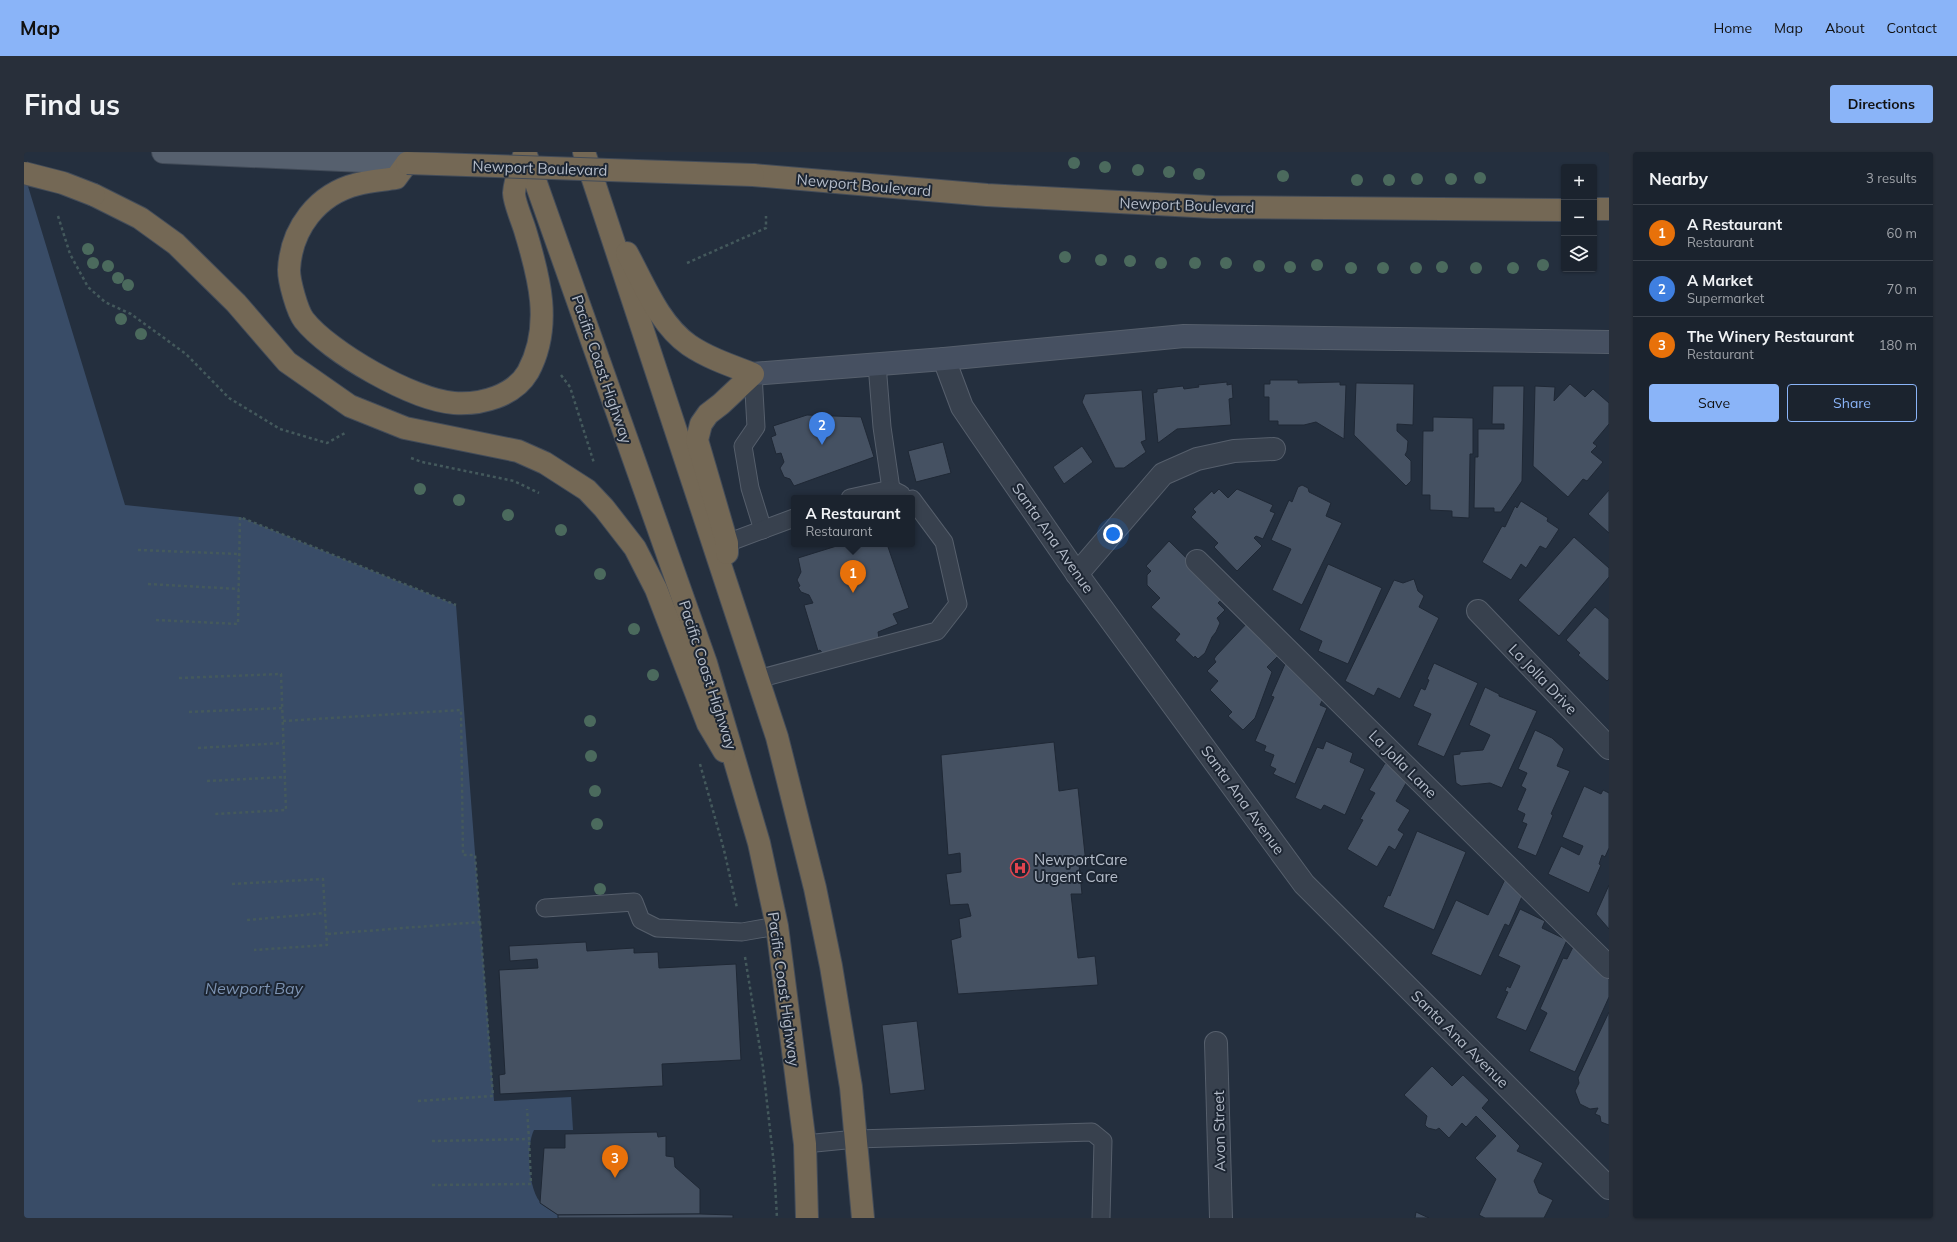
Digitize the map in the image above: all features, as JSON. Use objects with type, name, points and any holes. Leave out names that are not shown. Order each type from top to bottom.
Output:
[{"type":"highway","points":[[408,163],[396,178],[357,184],[336,193],[309,213],[297,232],[290,253],[289,279],[303,319],[337,351],[390,381],[429,397],[454,403],[481,402],[507,393],[527,373],[542,331],[542,292],[533,255],[514,194],[525,152]]},
{"type":"highway","name":"Pacific Coast Highway","points":[[525,152],[706,663],[759,843],[777,926],[805,1144],[807,1218]]},
{"type":"highway","points":[[584,152],[725,584],[777,737],[815,888],[836,996],[850,1087],[863,1218]]},
{"type":"highway","name":"Newport Boulevard","points":[[408,163],[753,175],[987,195],[1213,207],[1561,210]]},
{"type":"highway","points":[[24,173],[63,182],[94,195],[140,218],[176,244],[236,303],[287,362],[350,406],[405,428],[518,451],[545,463],[587,490],[604,508],[635,548],[656,589],[708,724],[741,780]]},
{"type":"highway","points":[[600,203],[660,314],[679,337],[689,345],[714,359],[753,374],[722,404],[708,414],[701,424],[697,440],[727,543],[725,584]]},
{"type":"highway","points":[[1597,209],[1609,209]]},
{"type":"main road","name":"Newport Boulevard","points":[[163,152],[408,163]]},
{"type":"main road","points":[[753,374],[944,359],[1184,336],[1609,342]]},
{"type":"street","name":"Santa Ana Avenue","points":[[944,359],[962,407],[1077,574],[1304,884],[1609,1188]]},
{"type":"street","points":[[1077,574],[1163,474],[1197,459],[1234,451],[1274,449]]},
{"type":"street","name":"La Jolla Lane","points":[[1197,560],[1609,967]]},
{"type":"street","name":"La Jolla Drive","points":[[1478,611],[1609,748]]},
{"type":"street","name":"Avon Street","points":[[1216,1043],[1221,1218]]},
{"type":"lane","points":[[878,364],[882,427],[891,489]]},
{"type":"lane","points":[[753,374],[756,426],[743,446],[750,488],[763,530]]},
{"type":"lane","points":[[864,495],[891,489],[903,495]]},
{"type":"lane","points":[[758,679],[937,630],[958,604],[944,542],[915,504]]},
{"type":"lane","points":[[727,543],[791,519]]},
{"type":"lane","points":[[545,908],[634,902],[641,920],[657,928],[742,932],[777,926]]},
{"type":"lane","points":[[805,1144],[856,1139],[1092,1132],[1103,1141],[1101,1218]]},
{"type":"path","points":[[58,216],[70,254],[88,287],[105,302],[131,314],[186,354],[229,398],[280,429],[328,443],[345,433],[352,436]]},
{"type":"path","points":[[686,263],[766,228],[766,216]]},
{"type":"path","points":[[561,375],[570,387],[595,465]]},
{"type":"path","points":[[408,457],[422,462],[514,481],[544,496]]},
{"type":"path","points":[[156,620],[238,624],[240,517],[456,604]]},
{"type":"path","points":[[138,550],[239,554]]},
{"type":"path","points":[[148,584],[239,589]]},
{"type":"path","points":[[179,678],[281,674],[286,810],[215,814]]},
{"type":"path","points":[[189,712],[282,708]]},
{"type":"path","points":[[283,721],[461,710],[463,855],[475,855],[493,1096],[418,1101]]},
{"type":"path","points":[[198,748],[283,743]]},
{"type":"path","points":[[699,761],[724,850],[742,932],[763,1067],[774,1166],[777,1218]]},
{"type":"path","points":[[207,781],[285,777]]},
{"type":"path","points":[[232,884],[323,879],[327,946],[254,950]]},
{"type":"path","points":[[247,920],[325,913]]},
{"type":"path","points":[[327,934],[480,922]]},
{"type":"path","points":[[432,1185],[531,1184],[528,1109]]},
{"type":"path","points":[[432,1141],[529,1139]]},
{"type":"water","name":"Newport Bay","points":[[24,173],[125,505],[240,517],[456,605],[494,1101],[571,1097],[573,1130],[534,1130],[531,1137],[530,1146],[529,1156],[531,1177],[536,1195],[542,1204],[558,1215],[558,1218],[24,1218]]},
{"type":"building","points":[[1270,380],[1298,380],[1298,383],[1340,382],[1340,385],[1346,385],[1344,439],[1316,422],[1304,425],[1278,425],[1278,421],[1269,421],[1269,397],[1264,397],[1264,384],[1270,384]]},
{"type":"building","points":[[1227,382],[1227,385],[1232,384],[1233,398],[1229,399],[1231,425],[1177,429],[1158,443],[1153,393],[1157,392],[1157,389],[1183,386],[1184,389],[1199,387],[1198,385]]},
{"type":"building","points":[[1356,383],[1414,384],[1413,425],[1397,424],[1397,431],[1408,441],[1405,455],[1411,461],[1411,481],[1406,486],[1354,435]]},
{"type":"building","points":[[1570,384],[1585,397],[1593,389],[1609,403],[1609,424],[1593,443],[1597,446],[1591,452],[1603,462],[1587,481],[1583,479],[1568,497],[1533,466],[1535,386],[1555,387],[1554,401]]},
{"type":"building","points":[[1493,386],[1524,386],[1522,481],[1501,512],[1494,512],[1494,508],[1474,508],[1475,457],[1478,457],[1478,429],[1504,429],[1504,424],[1492,424]]},
{"type":"building","points":[[1142,390],[1146,440],[1141,442],[1146,452],[1124,468],[1115,468],[1082,402],[1085,394]]},
{"type":"building","points":[[807,415],[861,417],[874,457],[794,486],[790,479],[784,477],[780,468],[784,462],[781,453],[776,454],[771,437],[776,435],[773,426]]},
{"type":"building","points":[[1433,417],[1473,418],[1473,454],[1470,454],[1469,518],[1452,517],[1452,511],[1430,510],[1430,495],[1422,495],[1423,431],[1433,431]]},
{"type":"building","points":[[943,442],[951,473],[916,482],[908,451]]},
{"type":"building","points":[[1082,446],[1093,462],[1064,484],[1053,467]]},
{"type":"building","points":[[1302,485],[1308,488],[1309,492],[1331,503],[1326,516],[1342,523],[1302,605],[1272,590],[1291,549],[1271,540],[1289,500],[1292,502],[1298,487]]},
{"type":"building","points":[[1219,489],[1228,498],[1237,489],[1273,505],[1270,511],[1275,513],[1263,539],[1256,536],[1254,538],[1262,546],[1237,571],[1214,547],[1218,543],[1191,517],[1196,512],[1193,509],[1212,491],[1214,494]]},
{"type":"building","points":[[1609,490],[1609,533],[1588,514]]},
{"type":"building","points":[[1521,501],[1548,518],[1547,521],[1559,529],[1546,549],[1540,546],[1526,568],[1521,564],[1511,580],[1482,562],[1502,526],[1505,527],[1515,506],[1517,508]]},
{"type":"building","points":[[1574,537],[1609,568],[1609,577],[1559,636],[1518,600]]},
{"type":"building","points":[[1169,541],[1225,596],[1218,603],[1225,610],[1217,618],[1220,623],[1205,653],[1198,659],[1195,656],[1194,658],[1175,640],[1180,634],[1151,607],[1160,598],[1147,585],[1147,575],[1151,571],[1146,566]]},
{"type":"building","points":[[833,547],[888,547],[909,608],[893,614],[898,624],[878,632],[879,638],[823,654],[820,650],[818,651],[804,605],[813,603],[809,595],[801,592],[798,587],[800,586],[797,580],[801,572],[798,558]]},
{"type":"building","points":[[1328,564],[1382,588],[1348,664],[1318,651],[1322,641],[1299,630]]},
{"type":"building","points":[[1414,579],[1418,591],[1424,596],[1419,607],[1439,618],[1400,699],[1378,688],[1374,696],[1345,681],[1394,580],[1403,583]]},
{"type":"building","points":[[1595,607],[1609,619],[1609,679],[1607,681],[1578,655],[1580,653],[1566,640]]},
{"type":"building","points":[[1249,621],[1278,656],[1267,667],[1272,672],[1255,718],[1243,730],[1228,716],[1232,712],[1210,690],[1218,681],[1207,671],[1216,662],[1214,659],[1216,656]]},
{"type":"building","points":[[1434,663],[1478,683],[1444,757],[1417,745],[1431,714],[1413,706],[1421,688],[1425,690],[1429,680],[1427,679]]},
{"type":"building","points":[[1285,664],[1302,673],[1300,678],[1325,695],[1320,705],[1327,708],[1295,784],[1273,774],[1276,769],[1270,766],[1274,755],[1264,751],[1266,746],[1255,741],[1274,697],[1271,696]]},
{"type":"building","points":[[1485,687],[1499,694],[1499,696],[1537,711],[1502,788],[1490,783],[1461,786],[1456,783],[1453,755],[1460,754],[1460,752],[1483,750],[1490,735],[1469,725]]},
{"type":"building","points":[[1535,730],[1552,738],[1564,749],[1557,766],[1570,771],[1551,814],[1553,815],[1536,856],[1517,848],[1527,824],[1522,822],[1525,814],[1517,810],[1526,789],[1521,786],[1527,773],[1518,769]]},
{"type":"building","points":[[1326,741],[1353,753],[1350,762],[1365,769],[1345,815],[1324,805],[1321,810],[1295,798],[1317,747],[1323,749]]},
{"type":"building","name":"NewportCare Urgent Care","points":[[1054,742],[1059,791],[1078,788],[1086,864],[1079,864],[1082,894],[1071,894],[1078,958],[1095,956],[1098,985],[958,994],[951,940],[961,937],[959,919],[971,916],[968,904],[950,905],[946,874],[961,872],[960,853],[948,855],[941,755]]},
{"type":"building","points":[[1385,763],[1409,778],[1396,801],[1410,810],[1398,830],[1404,834],[1395,850],[1389,846],[1377,867],[1347,849],[1363,820],[1360,819],[1375,793],[1369,790]]},
{"type":"building","points":[[1584,786],[1601,794],[1603,790],[1609,793],[1609,848],[1605,857],[1602,855],[1599,864],[1601,865],[1589,893],[1548,874],[1561,846],[1579,855],[1583,846],[1562,837]]},
{"type":"building","points":[[1417,831],[1466,852],[1434,930],[1383,907],[1388,895],[1390,896]]},
{"type":"building","points":[[1507,875],[1524,892],[1509,926],[1505,924],[1481,976],[1431,954],[1456,900],[1488,915]]},
{"type":"building","points":[[1609,885],[1609,929],[1596,914]]},
{"type":"building","points":[[1520,909],[1545,921],[1542,928],[1567,940],[1526,1031],[1496,1018],[1508,992],[1505,991],[1507,986],[1510,988],[1520,966],[1498,956]]},
{"type":"building","points":[[586,942],[587,951],[634,948],[634,953],[658,952],[659,968],[736,964],[741,1060],[662,1064],[663,1086],[500,1094],[499,1075],[505,1074],[499,970],[538,968],[537,959],[510,961],[509,946]]},
{"type":"building","points":[[1573,947],[1609,979],[1609,997],[1575,1072],[1529,1051],[1547,1013],[1540,1009],[1563,958],[1567,959]]},
{"type":"building","points":[[1609,1012],[1609,1125],[1601,1122],[1600,1116],[1595,1114],[1598,1108],[1590,1109],[1580,1104],[1575,1091],[1579,1083],[1578,1078]]},
{"type":"building","points":[[917,1021],[925,1090],[890,1094],[882,1025]]},
{"type":"building","points":[[1432,1066],[1452,1086],[1463,1075],[1489,1100],[1482,1108],[1520,1146],[1517,1151],[1543,1163],[1534,1181],[1539,1193],[1553,1200],[1544,1218],[1485,1218],[1479,1215],[1496,1179],[1475,1158],[1496,1136],[1476,1116],[1466,1127],[1462,1123],[1449,1138],[1439,1128],[1436,1130],[1428,1128],[1425,1125],[1427,1116],[1404,1095]]},
{"type":"building","points":[[657,1132],[658,1137],[666,1136],[666,1156],[674,1157],[675,1167],[700,1189],[700,1214],[558,1215],[540,1203],[544,1148],[565,1148],[565,1134]]},
{"type":"building","points":[[1416,1212],[1429,1218],[1415,1218]]},
{"type":"building","points":[[558,1215],[733,1215],[733,1218],[558,1218]]},
{"type":"place","name":"A Market","points":[[822,445]]},
{"type":"place","name":"A Restaurant","points":[[853,593]]},
{"type":"place","name":"NewportCare Urgent Care","points":[[1020,868]]},
{"type":"place","name":"The Winery Restaurant","points":[[615,1178]]}]
